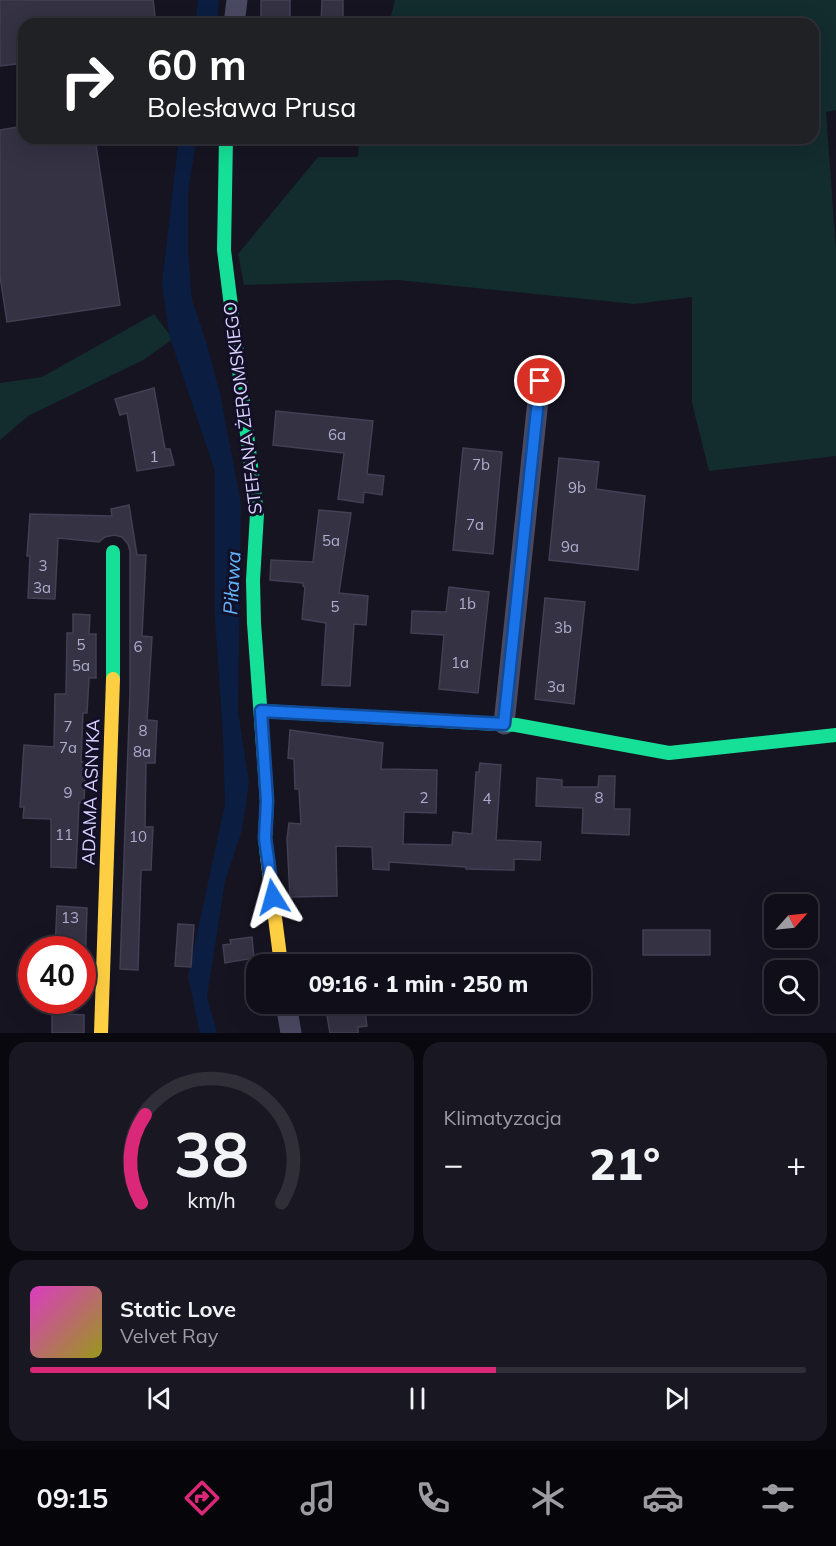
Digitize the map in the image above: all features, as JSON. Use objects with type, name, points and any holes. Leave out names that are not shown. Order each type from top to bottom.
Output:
[{"type":"street","points":[[235,18],[237,0]]},
{"type":"street","name":"STEFANA ŻEROMSKIEGO","points":[[226,144],[224,250],[257,514],[254,612],[267,801],[265,838],[280,954]]},
{"type":"street","points":[[504,724],[540,381]]},
{"type":"street","name":"ADAMA ASNYKA","points":[[100,1033],[106,836],[114,692],[112,552]]},
{"type":"street","points":[[261,711],[504,724],[669,753],[836,735]]},
{"type":"street","points":[[288,1014],[291,1033]]},
{"type":"green space","points":[[395,0],[836,0],[836,110],[826,112],[836,250],[836,456],[709,471],[692,403],[692,297],[634,304],[398,280],[244,285],[238,254],[318,157],[358,157],[359,144],[819,144],[819,18],[390,18]]},
{"type":"green space","points":[[154,314],[173,339],[143,360],[28,416],[0,440],[0,383],[42,377]]},
{"type":"water","points":[[198,0],[219,0],[218,18],[196,18]]},
{"type":"water","name":"Piława","points":[[178,144],[196,144],[188,190],[188,253],[192,300],[220,394],[241,503],[238,711],[249,782],[242,830],[225,881],[207,997],[217,1033],[200,1033],[188,976],[225,804],[215,619],[215,471],[169,335],[162,283]]},
{"type":"building","points":[[0,0],[153,0],[155,18],[18,18],[18,64],[0,66]]},
{"type":"building","points":[[261,0],[290,0],[290,18],[261,18]]},
{"type":"building","points":[[322,0],[343,0],[343,18],[321,18]]},
{"type":"building","points":[[18,127],[18,144],[96,144],[120,305],[7,322],[0,276],[0,130]]},
{"type":"building","points":[[154,388],[165,449],[170,449],[174,465],[137,471],[127,413],[120,415],[115,399]]},
{"type":"building","points":[[276,411],[373,421],[367,474],[384,476],[382,495],[364,492],[363,503],[338,499],[344,453],[273,445]]},
{"type":"building","points":[[463,448],[502,452],[493,554],[453,550]]},
{"type":"building","points":[[559,458],[599,462],[596,489],[645,496],[638,570],[549,560]]},
{"type":"building","points":[[129,505],[137,555],[146,555],[142,636],[152,637],[147,720],[157,721],[155,763],[146,763],[145,827],[153,827],[151,870],[141,870],[138,970],[120,969],[130,693],[130,551],[122,537],[114,535],[105,537],[99,542],[58,538],[55,599],[28,598],[30,556],[27,556],[30,514],[112,516],[111,509]]},
{"type":"building","points":[[319,510],[351,513],[339,593],[368,596],[366,625],[354,624],[350,686],[322,685],[326,623],[302,619],[305,587],[303,583],[270,580],[271,560],[313,562]]},
{"type":"building","points":[[449,587],[489,592],[478,693],[439,689],[444,635],[411,633],[412,611],[446,612]]},
{"type":"building","points":[[545,598],[585,602],[574,704],[535,699]]},
{"type":"building","points":[[73,614],[90,615],[89,634],[96,634],[96,678],[89,678],[87,713],[83,713],[81,762],[83,762],[83,778],[85,778],[84,803],[79,803],[76,868],[51,867],[51,819],[23,818],[24,807],[20,807],[24,745],[54,747],[55,694],[66,694],[67,633],[73,633]]},
{"type":"building","points":[[290,730],[383,743],[381,769],[437,770],[436,813],[404,812],[403,844],[452,845],[453,832],[472,834],[476,772],[479,772],[480,763],[501,765],[496,840],[541,842],[540,860],[514,859],[514,870],[466,869],[466,867],[389,862],[389,870],[373,869],[372,847],[336,846],[337,896],[290,897],[287,839],[289,823],[301,824],[299,789],[295,789],[294,759],[288,758]]},
{"type":"building","points":[[599,776],[615,776],[614,809],[630,809],[629,835],[582,833],[583,808],[536,806],[537,778],[562,780],[562,787],[598,787]]},
{"type":"building","points":[[57,906],[87,908],[86,936],[56,936]]},
{"type":"building","points":[[178,924],[194,925],[191,967],[175,966]]},
{"type":"building","points":[[643,930],[710,930],[710,955],[643,955]]},
{"type":"building","points":[[252,937],[254,954],[246,954],[246,959],[225,963],[223,945],[231,944],[230,940]]},
{"type":"building","points":[[52,1014],[84,1015],[84,1033],[52,1033]]},
{"type":"building","points":[[327,1014],[365,1014],[367,1026],[358,1027],[358,1033],[330,1033]]},
{"type":"traffic: fast","points":[[226,144],[224,250],[257,514],[253,580],[254,623],[267,801],[265,838],[267,856]]},
{"type":"traffic: fast","points":[[113,552],[113,679]]},
{"type":"traffic: fast","points":[[262,711],[516,725],[669,753],[836,735]]},
{"type":"traffic: slow","points":[[101,1033],[113,679]]},
{"type":"traffic: slow","points":[[267,856],[280,954]]},
{"type":"route","points":[[273,897],[265,838],[267,801],[261,711],[504,724],[540,381]]}]
